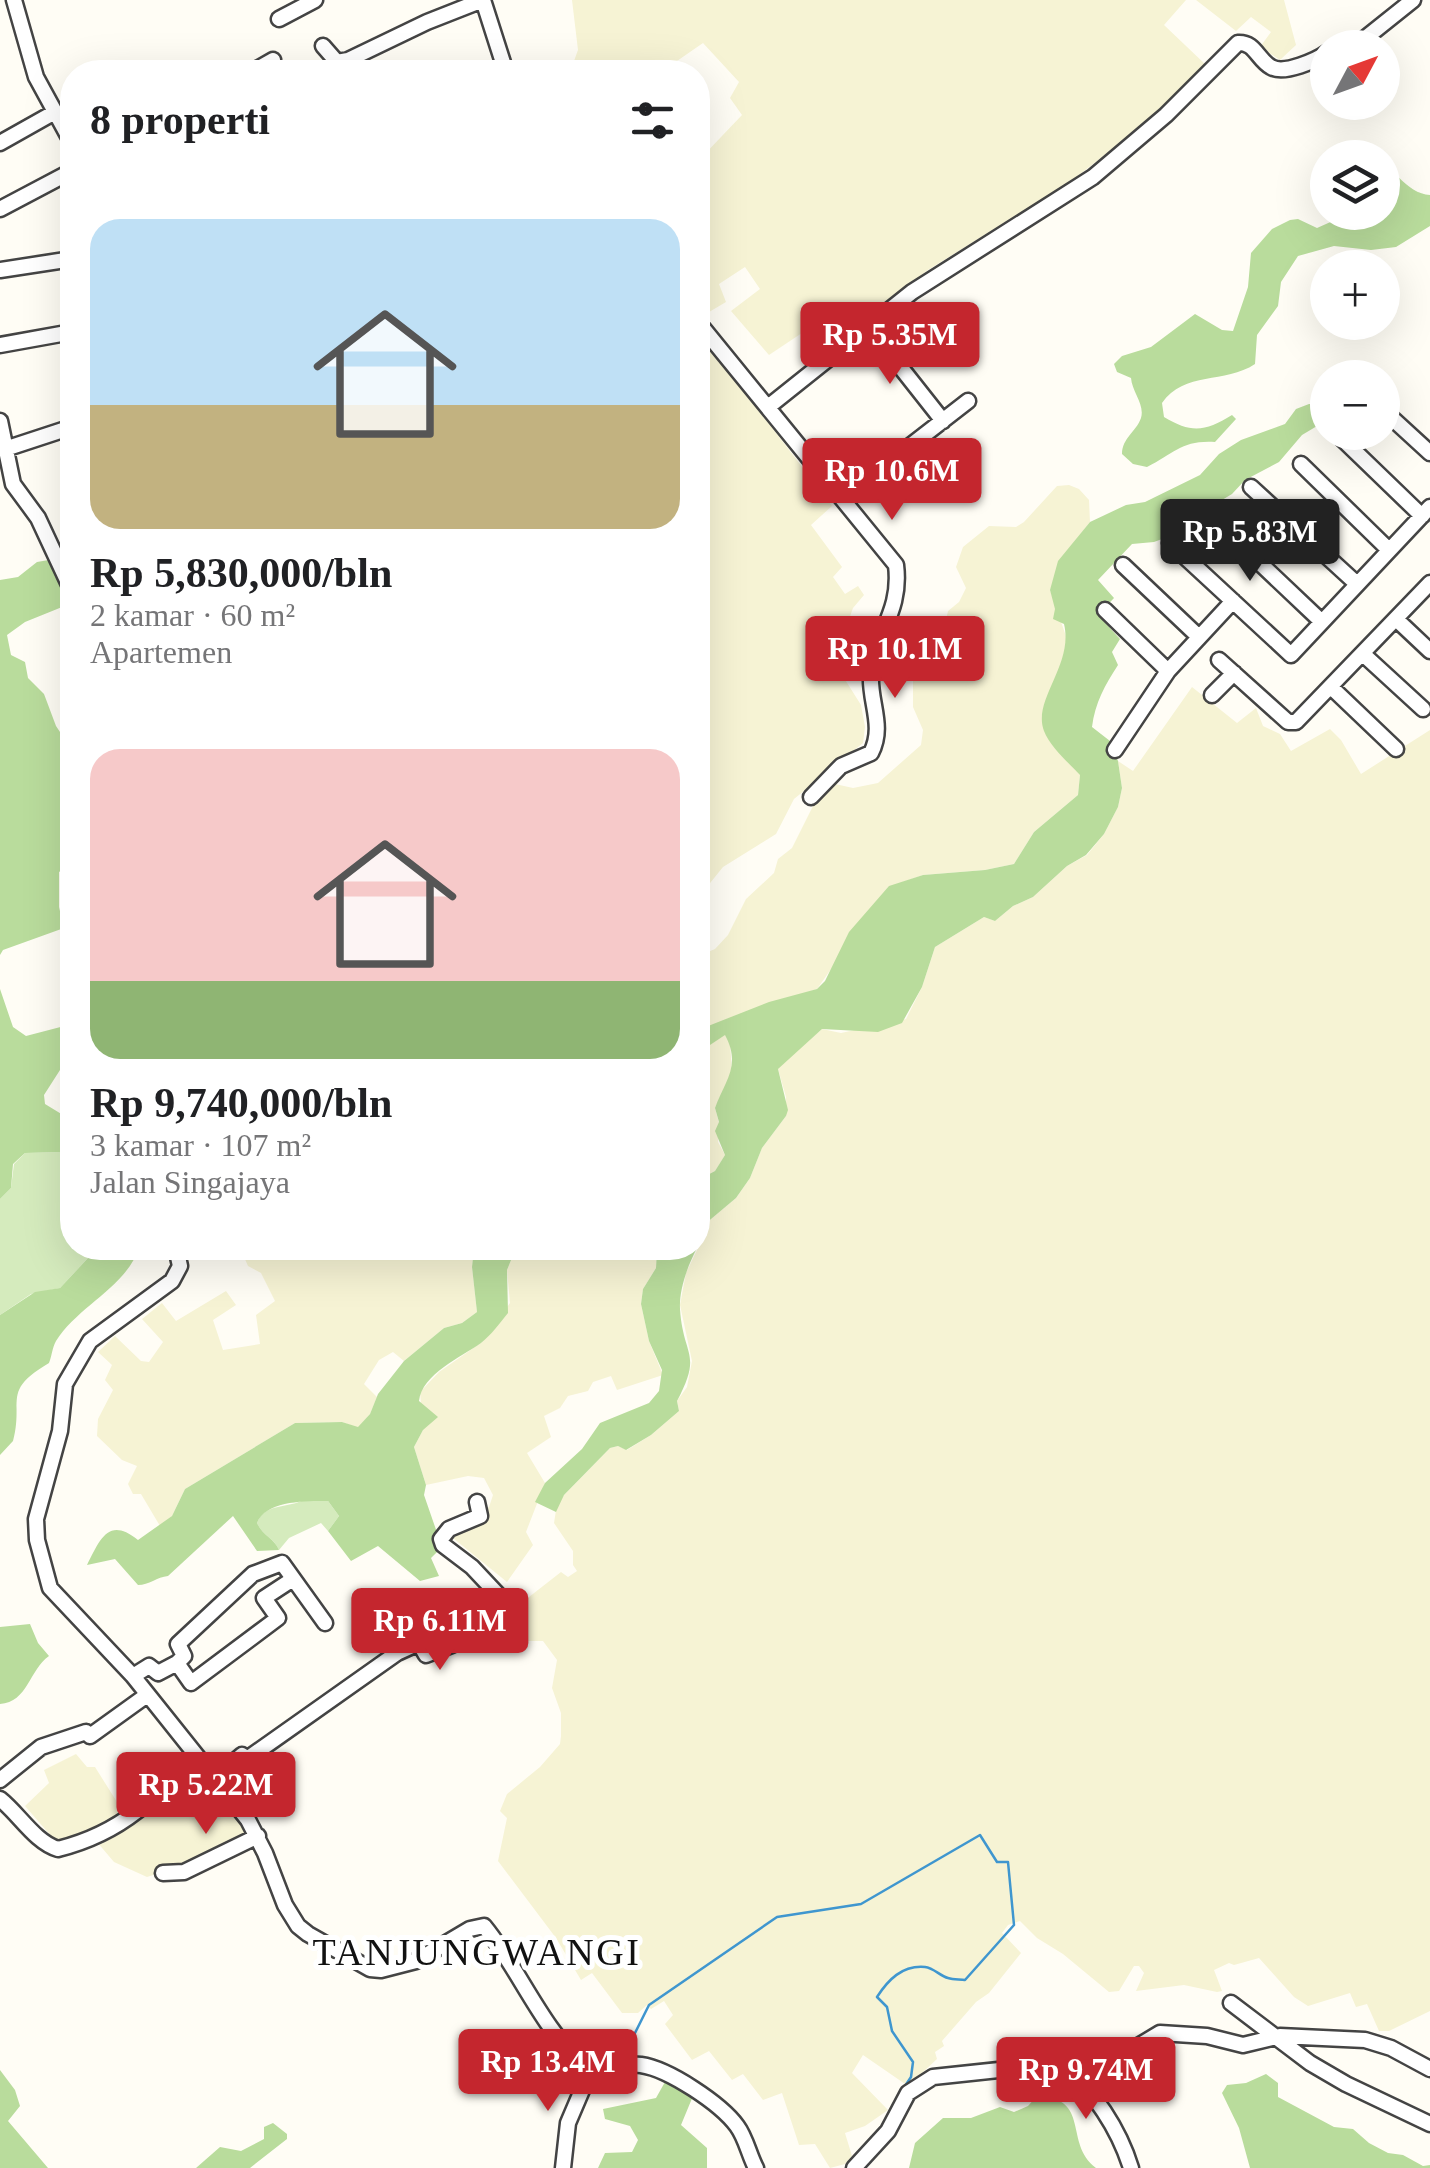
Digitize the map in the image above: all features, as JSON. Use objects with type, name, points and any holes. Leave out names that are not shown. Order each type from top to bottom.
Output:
[{"type":"street","points":[[14,0],[36,77],[60,121]]},
{"type":"street","points":[[279,19],[315,0]]},
{"type":"street","points":[[348,60],[483,0],[502,60]]},
{"type":"street","points":[[1375,30],[1412,0]]},
{"type":"street","points":[[768,406],[912,292],[1093,178],[1238,43],[1250,45],[1276,69],[1310,61]]},
{"type":"street","points":[[323,46],[336,60]]},
{"type":"street","points":[[0,143],[55,112]]},
{"type":"street","points":[[0,209],[60,178]]},
{"type":"street","points":[[0,270],[60,262]]},
{"type":"street","points":[[868,326],[944,421]]},
{"type":"street","points":[[0,345],[60,334]]},
{"type":"street","points":[[710,336],[896,565],[895,604],[871,676],[878,737],[871,753],[841,766],[811,797]]},
{"type":"street","points":[[910,446],[968,401]]},
{"type":"street","points":[[0,421],[14,484],[38,518],[60,565]]},
{"type":"street","points":[[1400,426],[1430,453]]},
{"type":"street","points":[[5,449],[60,431]]},
{"type":"street","points":[[1170,543],[1291,655],[1426,511],[1356,450]]},
{"type":"street","points":[[1301,464],[1389,550]]},
{"type":"street","points":[[1251,486],[1357,584]]},
{"type":"street","points":[[1209,515],[1322,622]]},
{"type":"street","points":[[1123,565],[1199,637]]},
{"type":"street","points":[[1219,660],[1292,723],[1430,583]]},
{"type":"street","points":[[1115,750],[1168,670],[1233,602]]},
{"type":"street","points":[[1104,610],[1168,670]]},
{"type":"street","points":[[1396,619],[1430,651]]},
{"type":"street","points":[[1363,654],[1423,709]]},
{"type":"street","points":[[1212,696],[1234,673]]},
{"type":"street","points":[[1331,687],[1396,750]]},
{"type":"street","points":[[179,1260],[180,1266],[172,1282],[90,1341],[64,1384],[60,1431],[36,1519],[37,1540],[54,1594],[132,1676],[258,1836],[272,1879],[298,1926],[370,1968],[382,1970],[416,1960],[470,1929],[484,1926],[568,2048],[592,2069],[640,2065],[683,2082],[736,2125],[756,2168]]},
{"type":"street","points":[[0,1799],[40,1839],[58,1849],[75,1846],[138,1811],[186,1768],[211,1773],[242,1755],[247,1760],[302,1717],[328,1704],[397,1653],[419,1643],[426,1655],[452,1644],[503,1600],[441,1539],[449,1529],[480,1516],[477,1502]]},
{"type":"street","points":[[132,1676],[149,1666],[158,1673],[177,1664],[184,1656],[178,1644],[254,1574],[282,1563],[325,1623]]},
{"type":"street","points":[[177,1664],[191,1682],[278,1618],[264,1598],[293,1580]]},
{"type":"street","points":[[0,1780],[41,1747],[86,1732],[90,1736],[146,1695]]},
{"type":"street","points":[[163,1874],[184,1872],[258,1836]]},
{"type":"street","points":[[1231,2004],[1310,2063],[1430,2124]]},
{"type":"street","points":[[854,2168],[888,2131],[908,2093],[925,2080],[941,2075],[1111,2060],[1160,2033],[1207,2036],[1243,2045],[1278,2036],[1366,2040],[1391,2048],[1430,2069]]},
{"type":"street","points":[[1064,2063],[1094,2094],[1112,2123],[1131,2168]]},
{"type":"street","points":[[564,2168],[568,2123],[592,2069]]},
{"type":"shaded area","points":[[572,0],[1186,0],[1164,25],[1206,65],[1147,122],[1070,182],[928,270],[831,346],[814,325],[769,355],[731,311],[760,289],[745,267],[719,284],[726,302],[710,311],[710,149],[742,115],[730,98],[739,82],[703,43],[678,60],[574,60],[578,50]]},
{"type":"shaded area","points":[[1196,0],[1284,0],[1296,45],[1280,60],[1260,47],[1271,32],[1251,17],[1236,31]]},
{"type":"shaded area","points":[[710,347],[832,506],[811,525],[842,567],[833,577],[845,594],[858,586],[864,595],[848,622],[854,637],[842,648],[852,669],[844,678],[861,705],[863,743],[794,799],[776,834],[723,867],[710,883]]},
{"type":"shaded area","points":[[1057,486],[1079,489],[1089,500],[1090,522],[1072,545],[1050,590],[1068,642],[1057,678],[1080,775],[1078,795],[1034,832],[1014,864],[923,875],[889,887],[817,989],[710,1026],[710,951],[728,935],[746,899],[774,873],[778,859],[792,848],[815,802],[835,784],[853,788],[878,783],[921,745],[923,730],[913,707],[913,680],[939,651],[948,611],[959,602],[966,588],[956,567],[963,547],[989,526],[1016,527],[1024,522]]},
{"type":"shaded area","points":[[1192,687],[1237,723],[1256,708],[1263,726],[1280,734],[1291,751],[1330,729],[1361,774],[1430,730],[1430,2011],[1389,2031],[1379,2031],[1367,2004],[1356,2007],[1350,1993],[1308,2006],[1294,1997],[1259,1958],[1214,1970],[1222,1991],[1184,1985],[1136,1991],[1144,1973],[1134,1966],[1119,1991],[1109,1992],[1020,1921],[1008,1925],[1002,1933],[1021,1953],[942,2041],[944,2046],[935,2052],[937,2059],[908,2086],[863,2055],[852,2073],[888,2110],[865,2126],[845,2133],[852,2156],[845,2164],[830,2168],[815,2144],[799,2145],[782,2093],[763,2100],[743,2074],[732,2080],[709,2051],[692,2060],[665,2024],[673,2015],[664,2001],[651,2009],[647,2005],[638,2013],[622,2013],[592,1973],[581,1980],[556,1938],[498,1861],[507,1818],[500,1811],[507,1794],[540,1767],[560,1744],[561,1736],[561,1713],[552,1688],[557,1660],[543,1641],[522,1641],[509,1625],[529,1597],[561,1572],[568,1577],[577,1571],[573,1551],[554,1523],[557,1504],[564,1495],[610,1448],[627,1450],[679,1411],[677,1401],[687,1387],[692,1361],[680,1305],[686,1273],[692,1260],[710,1260],[710,1220],[736,1198],[750,1178],[762,1148],[786,1116],[786,1097],[778,1069],[783,1062],[822,1029],[841,1033],[906,1019],[935,947],[984,917],[995,921],[1087,855],[1118,807],[1122,788],[1118,761],[1133,771]]},
{"type":"shaded area","points":[[725,1034],[730,1042],[732,1073],[715,1108],[718,1142],[725,1155],[710,1174],[710,1045]]},
{"type":"shaded area","points":[[245,1260],[473,1260],[477,1312],[462,1323],[444,1328],[404,1361],[393,1352],[379,1360],[364,1384],[377,1397],[358,1428],[342,1422],[295,1423],[185,1489],[172,1516],[160,1526],[141,1494],[133,1494],[128,1484],[137,1466],[122,1460],[97,1436],[98,1419],[113,1390],[105,1380],[112,1365],[98,1352],[115,1336],[141,1361],[149,1362],[163,1342],[142,1319],[162,1303],[176,1321],[226,1291],[236,1305],[213,1320],[223,1350],[260,1344],[256,1315],[275,1301],[261,1273]]},
{"type":"shaded area","points":[[511,1260],[656,1260],[643,1289],[641,1304],[649,1341],[663,1375],[617,1390],[611,1376],[593,1382],[588,1391],[568,1396],[560,1408],[544,1416],[551,1437],[527,1453],[545,1483],[526,1532],[533,1545],[507,1582],[453,1538],[448,1541],[441,1530],[489,1507],[493,1495],[484,1478],[468,1476],[426,1485],[414,1447],[423,1430],[420,1392],[439,1372],[482,1342],[510,1303],[507,1270]]},
{"type":"shaded area","points":[[76,1754],[87,1767],[95,1767],[117,1802],[135,1817],[181,1778],[194,1774],[206,1786],[212,1783],[252,1836],[209,1857],[147,1877],[114,1862],[91,1835],[58,1844],[25,1806],[49,1783],[44,1770]]},
{"type":"green space","points":[[1400,178],[1413,189],[1430,195],[1430,226],[1396,247],[1371,250],[1334,246],[1298,256],[1281,282],[1278,306],[1257,335],[1255,364],[1182,386],[1162,403],[1164,417],[1191,428],[1206,427],[1232,415],[1236,419],[1215,442],[1186,445],[1147,467],[1133,464],[1122,454],[1139,423],[1141,408],[1131,378],[1117,372],[1114,364],[1122,356],[1151,347],[1195,314],[1222,330],[1233,331],[1248,287],[1251,253],[1272,229],[1298,219],[1310,225],[1310,230],[1400,230]]},
{"type":"green space","points":[[1310,404],[1310,430],[1279,462],[1245,480],[1178,533],[1154,542],[1132,544],[1098,580],[1114,598],[1098,615],[1120,639],[1112,652],[1118,665],[1101,694],[1092,727],[1110,741],[1122,788],[1118,807],[1104,834],[1086,855],[1067,866],[1033,897],[1013,906],[995,921],[984,917],[935,947],[922,987],[902,1023],[878,1032],[822,1029],[778,1069],[786,1116],[762,1148],[750,1178],[736,1198],[710,1220],[710,1174],[725,1155],[715,1131],[719,1122],[715,1108],[730,1073],[732,1056],[725,1035],[710,1045],[710,1025],[769,1002],[817,989],[825,981],[849,932],[889,886],[923,875],[1014,864],[1034,832],[1078,795],[1080,775],[1051,743],[1042,719],[1066,639],[1064,624],[1053,619],[1055,609],[1050,590],[1058,561],[1090,522],[1126,505],[1145,502],[1200,475],[1219,454],[1241,440],[1285,424],[1296,409]]},
{"type":"green space","points":[[60,558],[60,608],[25,622],[7,635],[11,655],[25,662],[28,678],[44,694],[60,732],[60,929],[3,950],[0,955],[0,580],[18,577],[37,562]]},
{"type":"green space","points":[[0,989],[13,1027],[26,1036],[60,1027],[60,1070],[44,1095],[45,1104],[60,1113],[60,1152],[25,1153],[13,1164],[11,1188],[0,1199]]},
{"type":"green space","points":[[60,1152],[60,1260],[86,1260],[60,1288],[31,1294],[0,1315],[0,1199],[11,1188],[14,1164],[25,1153]]},
{"type":"green space","points":[[86,1260],[134,1260],[65,1329],[49,1363],[19,1389],[13,1441],[0,1455],[0,1315],[35,1292],[60,1288]]},
{"type":"green space","points":[[473,1260],[511,1260],[507,1270],[508,1313],[481,1343],[435,1374],[419,1401],[438,1417],[423,1430],[414,1447],[426,1485],[424,1495],[442,1547],[431,1558],[439,1576],[420,1581],[378,1546],[351,1561],[328,1531],[339,1516],[328,1501],[288,1503],[262,1515],[257,1523],[279,1550],[257,1551],[233,1516],[168,1576],[146,1584],[138,1585],[115,1559],[87,1565],[106,1534],[119,1530],[138,1540],[172,1516],[185,1489],[295,1423],[342,1422],[358,1427],[404,1361],[444,1328],[462,1323],[477,1312]]},
{"type":"green space","points":[[656,1260],[692,1260],[680,1301],[690,1363],[677,1401],[679,1411],[626,1450],[610,1448],[564,1495],[556,1512],[535,1502],[545,1483],[582,1449],[600,1423],[649,1403],[659,1391],[662,1370],[649,1341],[641,1304],[643,1289]]},
{"type":"green space","points":[[305,1499],[328,1501],[339,1516],[328,1531],[321,1523],[289,1538],[279,1550],[257,1523],[271,1509]]},
{"type":"green space","points":[[30,1624],[49,1656],[17,1698],[0,1704],[0,1627]]},
{"type":"green space","points":[[0,2070],[15,2090],[20,2106],[8,2121],[48,2168],[0,2168]]},
{"type":"green space","points":[[1266,2074],[1278,2083],[1278,2097],[1334,2127],[1353,2129],[1388,2153],[1403,2155],[1430,2168],[1250,2168],[1239,2128],[1222,2093],[1227,2085],[1246,2083]]},
{"type":"green space","points":[[665,2082],[693,2096],[681,2125],[707,2148],[707,2168],[598,2168],[605,2153],[632,2152],[638,2140],[630,2126],[605,2119],[603,2109],[656,2098]]},
{"type":"green space","points":[[1037,2096],[1065,2105],[1086,2158],[1096,2168],[909,2168],[915,2143],[943,2118],[971,2118],[1000,2107],[1014,2112],[1028,2106]]},
{"type":"green space","points":[[273,2123],[287,2134],[287,2139],[250,2168],[196,2168],[220,2147],[241,2151],[264,2139],[264,2127]]},
{"type":"waterway","points":[[618,2051],[630,2043],[649,2005],[777,1917],[861,1904],[980,1835],[997,1862],[1008,1862],[1014,1925],[965,1980],[948,1978],[925,1967],[909,1968],[891,1980],[877,1997],[887,2007],[892,2031],[913,2062],[905,2086]]},
{"type":"district","name":"TANJUNGWANGI","points":[[477,1952]]}]
